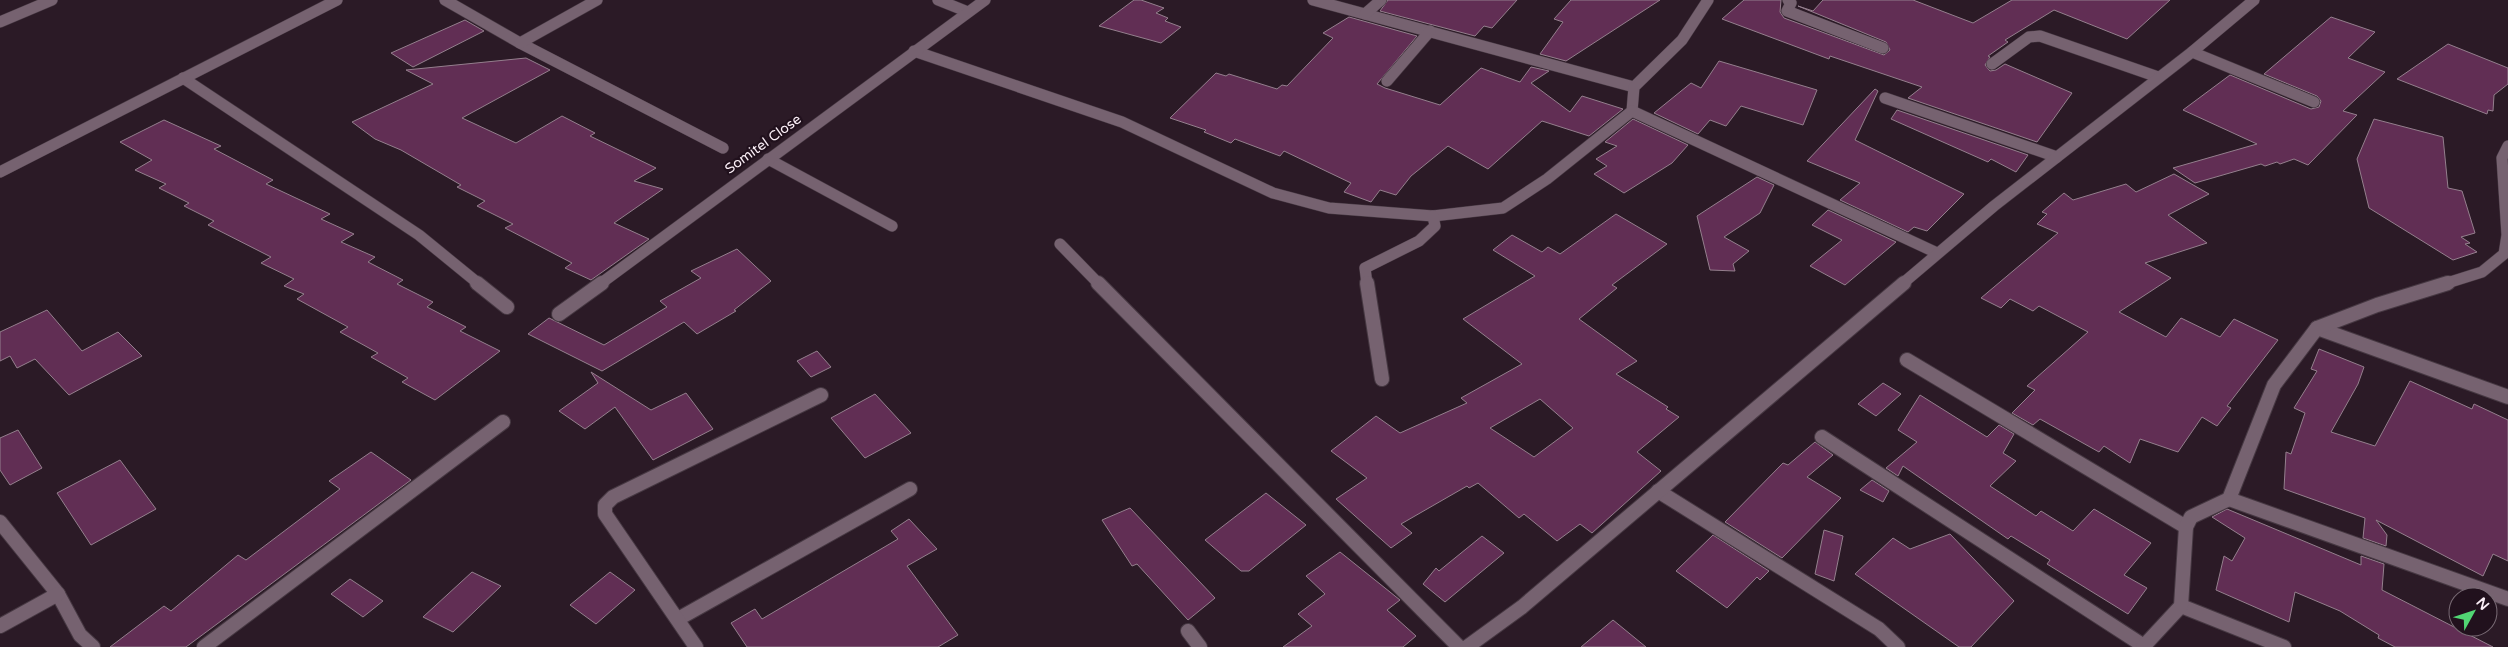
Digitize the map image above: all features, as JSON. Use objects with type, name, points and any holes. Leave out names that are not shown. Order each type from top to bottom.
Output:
[{"type":"street","points":[[0,22],[52,0]]},
{"type":"street","points":[[0,172],[337,0]]},
{"type":"street","points":[[445,0],[520,43],[723,148]]},
{"type":"street","points":[[520,43],[597,0]]},
{"type":"street","points":[[938,0],[968,12]]},
{"type":"street","name":"Somitel Close","points":[[559,314],[985,0]]},
{"type":"street","points":[[1313,0],[1634,87]]},
{"type":"street","points":[[1366,14],[1381,0]]},
{"type":"street","points":[[914,51],[1122,122],[1273,193],[1329,208],[1433,216],[1504,208],[1548,179],[1632,111],[1634,87],[1682,40],[1708,0]]},
{"type":"street","points":[[1788,0],[1791,2],[1787,11],[1883,48]]},
{"type":"street","points":[[1468,647],[1522,607],[1937,253],[2192,52],[2254,0]]},
{"type":"street","points":[[1387,81],[1430,31]]},
{"type":"street","points":[[1992,64],[2029,37],[2040,36],[2158,77]]},
{"type":"street","points":[[2192,52],[2314,102]]},
{"type":"street","points":[[183,78],[418,235],[507,307]]},
{"type":"street","points":[[1886,98],[2057,157]]},
{"type":"street","points":[[1632,111],[1937,253]]},
{"type":"street","points":[[1822,437],[2144,646],[2181,606],[2186,527],[2191,517],[2229,499],[2274,385],[2317,328],[2377,305],[2482,272],[2504,254],[2507,235],[2502,158],[2508,146]]},
{"type":"street","points":[[768,159],[892,226]]},
{"type":"street","points":[[1382,378],[1365,268],[1419,241],[1435,226],[1433,216]]},
{"type":"street","points":[[1060,244],[1460,647]]},
{"type":"street","points":[[2317,328],[2508,398]]},
{"type":"street","points":[[1907,360],[2186,527]]},
{"type":"street","points":[[696,647],[605,514],[605,505],[613,497],[821,395]]},
{"type":"street","points":[[204,647],[504,422]]},
{"type":"street","points":[[678,620],[910,489]]},
{"type":"street","points":[[1658,491],[1879,629],[1898,647]]},
{"type":"street","points":[[2229,499],[2508,598]]},
{"type":"street","points":[[0,522],[58,594],[80,635],[93,647]]},
{"type":"street","points":[[0,626],[58,594]]},
{"type":"street","points":[[2181,606],[2284,647]]},
{"type":"street","points":[[1188,631],[1200,647]]},
{"type":"building","points":[[1134,0],[1141,0],[1164,8],[1156,13],[1168,18],[1165,21],[1181,27],[1161,43],[1099,26]]},
{"type":"building","points":[[1388,0],[1517,0],[1492,28],[1484,26],[1475,36],[1380,11]]},
{"type":"building","points":[[1571,0],[1660,0],[1566,61],[1540,54],[1563,22],[1554,19]]},
{"type":"building","points":[[1744,0],[1781,0],[1780,12],[1784,18],[1884,55],[1890,50],[1886,42],[1798,6],[1813,11],[1823,0],[1913,0],[1973,23],[2012,0],[2170,0],[2127,39],[2054,10],[2005,40],[2008,42],[1988,56],[1990,57],[1985,65],[1990,71],[1996,70],[2005,64],[2072,93],[2037,142],[1908,98],[1922,87],[1830,56],[1829,59],[1722,19]]},
{"type":"building","points":[[1349,17],[1417,36],[1377,84],[1385,88],[1440,105],[1481,68],[1520,82],[1531,67],[1549,71],[1531,83],[1570,112],[1582,96],[1623,109],[1589,136],[1542,121],[1488,169],[1448,146],[1411,176],[1396,195],[1380,190],[1371,202],[1344,192],[1351,183],[1284,151],[1280,156],[1235,139],[1231,143],[1204,132],[1206,130],[1170,118],[1216,73],[1226,76],[1229,74],[1277,89],[1282,85],[1287,86],[1333,38],[1323,33]]},
{"type":"building","points":[[2331,17],[2375,32],[2348,58],[2385,72],[2343,111],[2357,115],[2308,165],[2294,159],[2280,164],[2277,162],[2265,166],[2261,164],[2195,183],[2173,168],[2257,144],[2183,110],[2230,75],[2311,109],[2319,107],[2321,101],[2317,96],[2264,74]]},
{"type":"building","points":[[465,20],[484,31],[413,67],[391,53]]},
{"type":"building","points":[[2448,44],[2508,68],[2508,84],[2494,95],[2493,111],[2488,110],[2487,114],[2397,79]]},
{"type":"building","points":[[526,58],[550,70],[462,118],[516,143],[562,116],[595,133],[590,136],[656,168],[634,181],[663,189],[614,223],[649,239],[591,280],[565,268],[572,263],[505,228],[513,224],[477,206],[485,201],[457,187],[461,185],[401,150],[375,139],[352,122],[433,84],[406,70]]},
{"type":"building","points":[[1719,61],[1817,90],[1803,125],[1741,106],[1726,126],[1710,120],[1698,134],[1654,113],[1691,83],[1701,88]]},
{"type":"building","points":[[1875,89],[1878,91],[1855,140],[1964,194],[1927,231],[1914,227],[1908,232],[1840,200],[1860,183],[1807,161]]},
{"type":"building","points":[[1897,110],[2028,155],[2016,172],[1991,159],[1988,162],[1891,119]]},
{"type":"building","points":[[1633,119],[1688,145],[1672,163],[1624,193],[1594,174],[1607,166],[1596,159],[1617,146],[1605,142]]},
{"type":"building","points":[[2374,119],[2443,137],[2448,188],[2462,191],[2475,233],[2461,237],[2470,243],[2465,244],[2477,252],[2453,260],[2369,208],[2357,159]]},
{"type":"building","points":[[164,120],[221,146],[214,149],[273,180],[266,184],[330,214],[321,219],[354,234],[341,242],[375,257],[368,262],[403,280],[397,284],[433,302],[427,307],[466,327],[460,331],[500,351],[435,400],[402,382],[408,378],[371,357],[378,353],[340,332],[348,327],[297,299],[304,294],[284,286],[294,279],[261,263],[271,257],[208,225],[214,221],[184,206],[189,203],[159,188],[166,184],[135,170],[152,160],[120,142]]},
{"type":"building","points":[[2174,174],[2209,194],[2168,215],[2207,243],[2145,263],[2171,278],[2119,312],[2166,337],[2181,318],[2220,337],[2234,319],[2278,340],[2227,406],[2231,408],[2217,426],[2202,417],[2178,452],[2140,439],[2130,463],[2104,446],[2099,452],[2040,419],[2033,425],[2012,413],[2035,390],[2027,386],[2088,332],[2039,306],[2033,311],[2010,299],[2001,308],[1981,298],[2058,233],[2037,224],[2047,214],[2042,212],[2064,193],[2073,200],[2126,184],[2136,192]]},
{"type":"building","points":[[1757,177],[1774,185],[1760,213],[1724,237],[1749,251],[1733,264],[1735,271],[1710,270],[1697,216]]},
{"type":"building","points":[[1828,210],[1896,242],[1845,285],[1810,266],[1842,240],[1812,225]]},
{"type":"building","points":[[1616,214],[1667,244],[1612,285],[1617,288],[1579,319],[1637,361],[1616,374],[1668,407],[1666,409],[1679,417],[1637,452],[1661,471],[1592,533],[1580,524],[1557,541],[1524,514],[1519,518],[1478,483],[1469,488],[1467,486],[1401,524],[1412,533],[1391,548],[1336,499],[1367,478],[1331,451],[1376,416],[1400,433],[1467,403],[1461,398],[1522,364],[1463,319],[1535,276],[1493,250],[1512,235],[1542,252],[1548,247],[1560,254]],"holes":[[[1540,399],[1573,428],[1534,457],[1490,428]]]},
{"type":"building","points":[[737,249],[771,281],[734,310],[736,311],[697,334],[684,322],[602,371],[528,334],[549,318],[604,345],[667,307],[660,301],[701,278],[691,271]]},
{"type":"building","points":[[47,310],[82,351],[118,332],[142,356],[69,395],[35,359],[17,368],[10,356],[0,361],[0,332]]},
{"type":"building","points":[[2319,349],[2364,367],[2358,384],[2331,432],[2375,446],[2410,381],[2472,409],[2474,404],[2508,420],[2508,561],[2493,554],[2483,576],[2376,520],[2387,535],[2386,546],[2363,538],[2365,518],[2284,489],[2286,452],[2291,454],[2305,413],[2294,408],[2317,371],[2311,369]]},
{"type":"building","points":[[817,351],[831,367],[811,377],[797,361]]},
{"type":"building","points":[[591,372],[651,410],[686,393],[713,429],[653,460],[615,407],[585,429],[559,411],[598,383]]},
{"type":"building","points":[[1883,383],[1901,394],[1876,416],[1858,404]]},
{"type":"building","points":[[875,394],[911,433],[865,458],[831,418]]},
{"type":"building","points":[[1920,395],[1987,437],[1999,425],[2014,434],[2003,453],[2016,461],[1990,486],[2036,516],[2041,511],[2073,531],[2094,509],[2151,543],[2124,575],[2147,588],[2128,614],[2047,564],[2050,560],[2011,536],[2008,539],[1903,466],[1898,476],[1886,468],[1917,442],[1898,430]]},
{"type":"building","points":[[18,430],[42,468],[10,485],[0,470],[0,438]]},
{"type":"building","points":[[1815,442],[1833,455],[1807,477],[1841,498],[1782,558],[1725,522],[1783,463],[1788,465]]},
{"type":"building","points":[[371,452],[411,480],[186,647],[110,647],[164,606],[171,611],[238,555],[246,560],[340,489],[329,481]]},
{"type":"building","points":[[120,460],[156,509],[91,545],[57,493]]},
{"type":"building","points":[[1872,480],[1889,491],[1883,502],[1860,490]]},
{"type":"building","points":[[1266,493],[1306,525],[1249,571],[1241,571],[1205,540]]},
{"type":"building","points":[[1130,508],[1215,598],[1188,620],[1137,564],[1132,566],[1102,520]]},
{"type":"building","points":[[2227,509],[2361,565],[2361,556],[2384,564],[2382,590],[2448,624],[2448,637],[2474,637],[2493,647],[2395,647],[2378,638],[2379,635],[2340,611],[2295,592],[2289,622],[2216,590],[2224,556],[2232,561],[2245,538],[2212,517]]},
{"type":"building","points":[[909,519],[937,549],[907,566],[958,635],[938,647],[747,647],[731,623],[755,609],[762,619],[898,539],[891,531]]},
{"type":"building","points":[[1824,530],[1843,536],[1834,581],[1815,574]]},
{"type":"building","points":[[1950,534],[2014,601],[1971,647],[1959,647],[1855,574],[1893,538],[1910,549]]},
{"type":"building","points":[[1713,535],[1769,571],[1760,580],[1757,577],[1727,608],[1676,571]]},
{"type":"building","points":[[1482,536],[1504,553],[1445,602],[1423,584],[1436,568],[1439,571]]},
{"type":"building","points":[[1340,552],[1400,600],[1387,610],[1416,636],[1403,647],[1283,647],[1312,626],[1298,614],[1325,594],[1306,576]]},
{"type":"building","points":[[472,572],[501,586],[453,632],[423,617]]},
{"type":"building","points":[[610,572],[635,590],[596,624],[570,605]]},
{"type":"building","points":[[350,579],[383,601],[363,617],[331,594]]},
{"type":"building","points":[[1613,620],[1646,647],[1581,647]]}]
